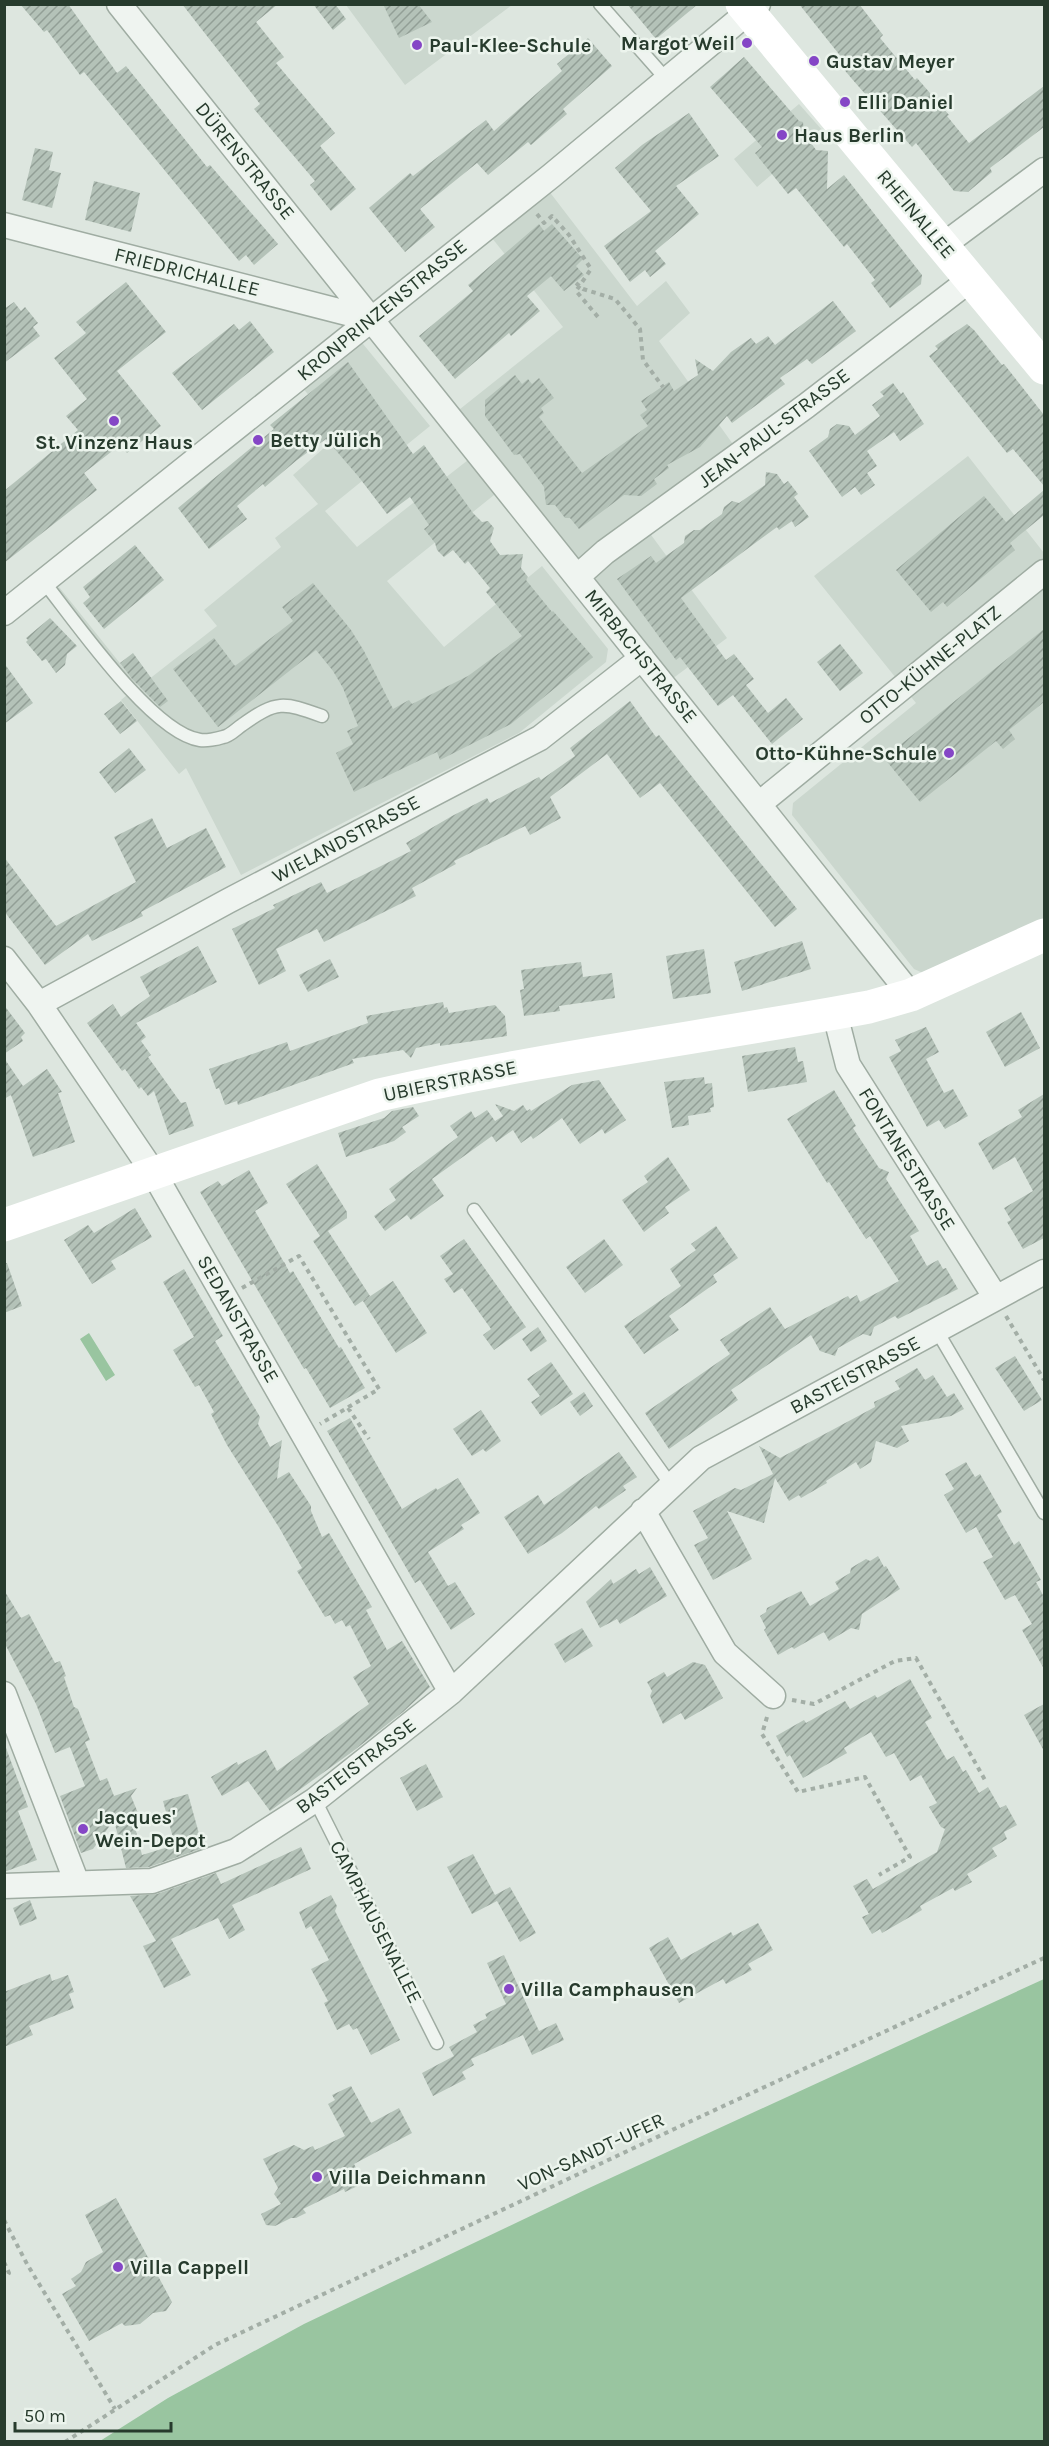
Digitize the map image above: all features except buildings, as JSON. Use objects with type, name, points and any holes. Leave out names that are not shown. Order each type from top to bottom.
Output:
[{"type":"main road","name":"RHEINALLEE","points":[[750,7],[942,246],[1044,368]]},
{"type":"main road","points":[[911,995],[1044,935]]},
{"type":"main road","name":"UBIERSTRASSE","points":[[4,1225],[389,1092],[572,1057],[835,1014],[911,995]]},
{"type":"street","name":"DÜRENSTRASSE","points":[[119,4],[370,319]]},
{"type":"street","name":"KRONPRINZENSTRASSE","points":[[4,614],[523,198],[667,80],[750,7]]},
{"type":"street","points":[[942,246],[1044,170]]},
{"type":"street","name":"FRIEDRICHALLEE","points":[[4,225],[370,319]]},
{"type":"street","name":"JEAN-PAUL-STRASSE","points":[[577,577],[605,552],[806,406],[971,279]]},
{"type":"street","name":"MIRBACHSTRASSE","points":[[370,319],[911,995]]},
{"type":"street","name":"OTTO-KÜHNE-PLATZ","points":[[759,804],[1044,572]]},
{"type":"street","name":"WIELANDSTRASSE","points":[[39,1004],[239,895],[540,738],[642,658]]},
{"type":"street","name":"SEDANSTRASSE","points":[[4,959],[39,1004],[153,1172],[451,1692]]},
{"type":"street","name":"FONTANESTRASSE","points":[[835,1014],[848,1065],[996,1299]]},
{"type":"street","name":"BASTEISTRASSE","points":[[4,1886],[152,1881],[236,1851],[315,1800],[451,1692],[701,1458],[1044,1272]]},
{"type":"street","points":[[643,1511],[725,1653],[773,1696]]},
{"type":"street","points":[[4,1694],[77,1883]]},
{"type":"lane","points":[[600,4],[667,80]]},
{"type":"lane","points":[[44,582],[133,694],[153,714],[179,731],[200,740],[225,737],[262,711],[281,704],[322,716]]},
{"type":"lane","points":[[474,1210],[671,1485]]},
{"type":"lane","points":[[937,1331],[1044,1513]]},
{"type":"lane","name":"CAMPHAUSENALLEE","points":[[315,1800],[437,2043]]},
{"type":"path","points":[[523,198],[544,224],[552,216],[569,235],[591,269],[576,291],[598,317]]},
{"type":"path","points":[[578,285],[615,299],[640,329],[644,360],[663,387]]},
{"type":"path","points":[[225,1298],[299,1256],[379,1389],[304,1434]]},
{"type":"path","points":[[996,1299],[1044,1380]]},
{"type":"path","points":[[348,1408],[369,1439]]},
{"type":"path","points":[[879,1875],[910,1857],[865,1777],[798,1792],[762,1734],[773,1696],[814,1704],[895,1661],[916,1658],[985,1780]]},
{"type":"path","name":"VON-SANDT-UFER","points":[[65,2442],[216,2345],[714,2110],[1044,1958]]},
{"type":"path","points":[[4,2220],[27,2264],[115,2409]]},
{"type":"path","points":[[4,2262],[9,2273],[6,2278]]},
{"type":"shaded area","name":"Paul-Klee-Schule","points":[[346,5],[512,5],[405,85]]},
{"type":"shaded area","points":[[799,104],[823,131],[757,187],[734,159]]},
{"type":"shaded area","points":[[542,182],[637,306],[666,281],[690,313],[659,341],[740,454],[643,524],[727,638],[664,685],[504,487],[387,581],[444,647],[542,566],[608,649],[606,662],[519,733],[241,875],[186,768],[179,774],[121,700],[127,695],[48,595],[59,587],[139,687],[217,626],[204,610],[281,547],[275,538],[318,504],[293,475],[340,434],[302,387],[359,339],[430,426],[325,511],[357,547],[477,453],[450,417],[563,327],[484,228]]},
{"type":"shaded area","name":"Otto-Kühne-Schule","points":[[968,456],[1044,553],[1044,918],[923,973],[914,969],[792,815],[793,803],[916,703],[814,576]]},
{"type":"shaded area","points":[[89,1333],[115,1375],[106,1381],[80,1339]]},
{"type":"shaded area","points":[[1044,1979],[1044,2441],[100,2441],[168,2398],[304,2324],[589,2188]]},
{"type":"place","name":"Margot Weil","points":[[747,43]]},
{"type":"place","name":"Paul-Klee-Schule","points":[[417,45]]},
{"type":"place","name":"Gustav Meyer","points":[[814,61]]},
{"type":"place","name":"Elli Daniel","points":[[845,102]]},
{"type":"place","name":"Haus Berlin","points":[[782,135]]},
{"type":"place","name":"St. Vinzenz Haus","points":[[114,421]]},
{"type":"place","name":"Betty Jülich","points":[[258,440]]},
{"type":"place","name":"Otto-Kühne-Schule","points":[[949,753]]},
{"type":"place","name":"Jacques' Wein-Depot","points":[[83,1829]]},
{"type":"place","name":"Villa Camphausen","points":[[509,1989]]},
{"type":"place","name":"Villa Deichmann","points":[[317,2177]]},
{"type":"place","name":"Villa Cappell","points":[[118,2267]]}]
